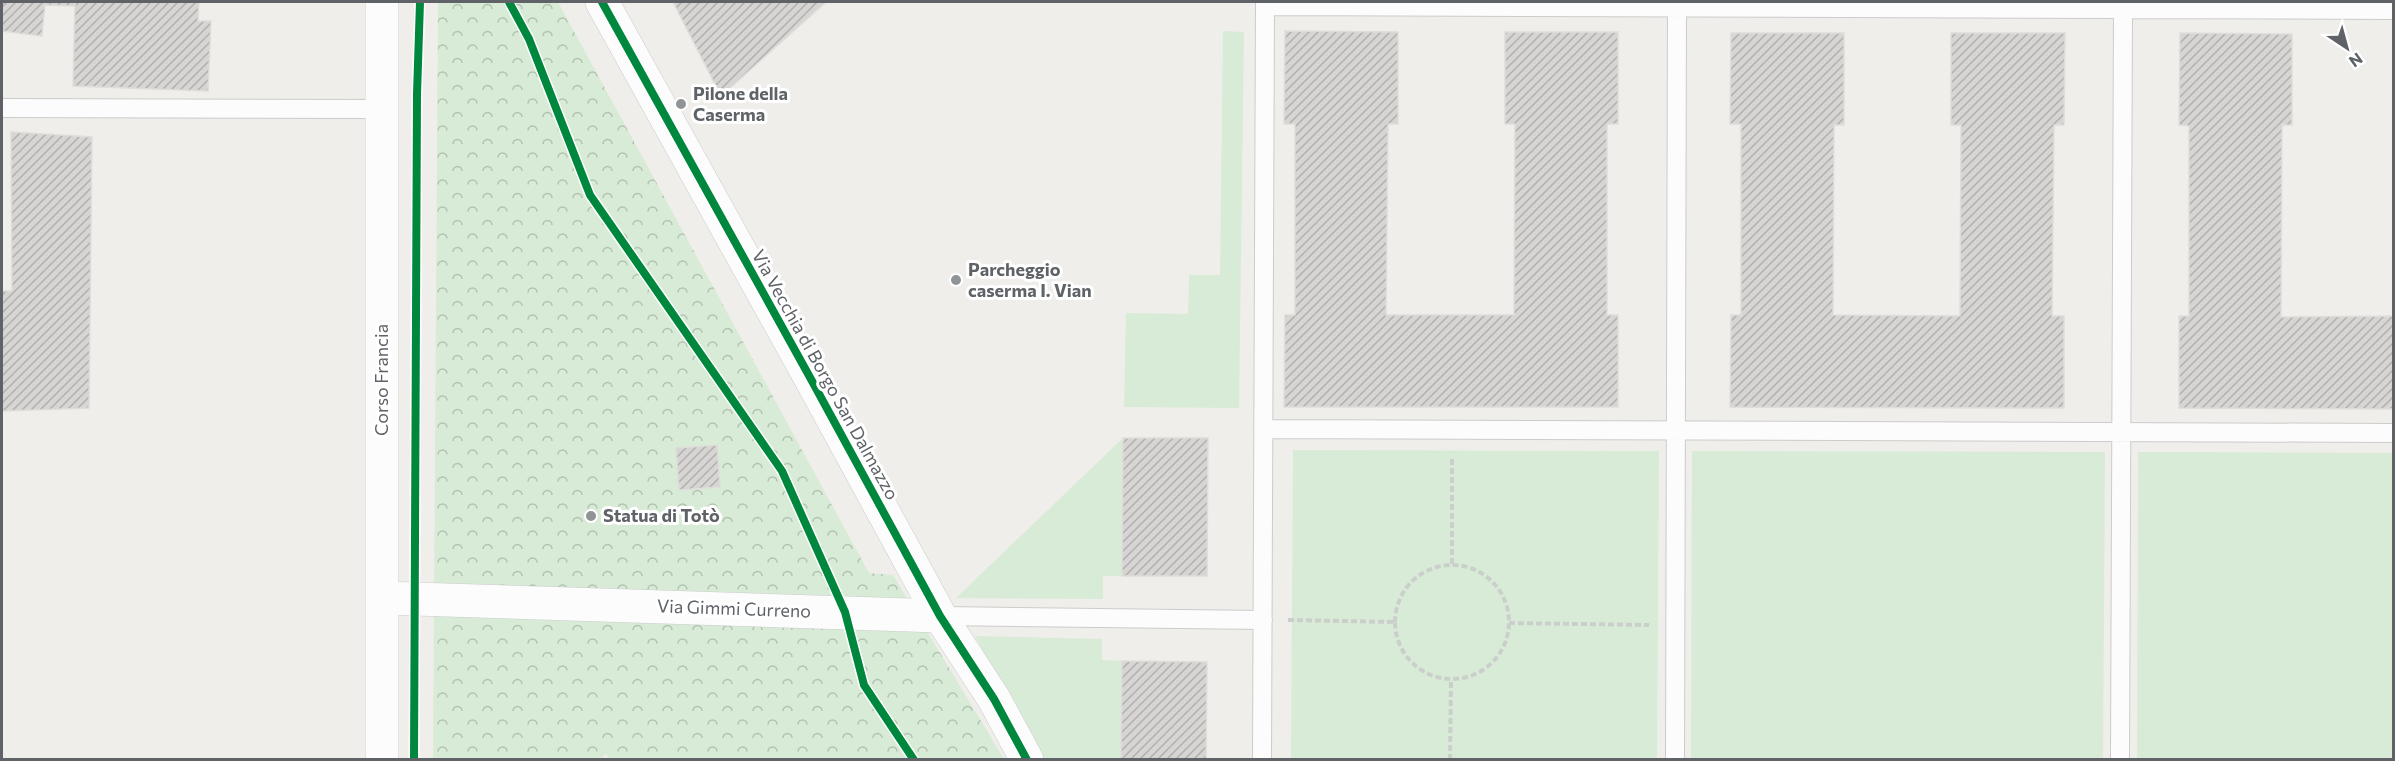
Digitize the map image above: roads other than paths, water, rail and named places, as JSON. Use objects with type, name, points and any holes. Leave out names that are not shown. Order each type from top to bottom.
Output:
[{"type":"street","name":"Corso Francia","points":[[382,2],[380,109],[382,759]]},
{"type":"street","name":"Via Vecchia di Borgo San Dalmazzo","points":[[602,2],[940,616],[994,699],[1027,759]]},
{"type":"street","name":"Via Gimmi Curreno","points":[[383,598],[940,616]]},
{"type":"lane","points":[[1262,759],[1265,4],[1677,8],[1754,5],[2394,10]]},
{"type":"lane","points":[[1675,759],[1677,8]]},
{"type":"lane","points":[[2120,759],[2123,9]]},
{"type":"lane","points":[[2,108],[380,109]]},
{"type":"lane","points":[[1263,429],[2394,434]]},
{"type":"lane","name":"Via Gimmi Curreno","points":[[940,616],[1263,620]]},
{"type":"place","name":"Pilone della Caserma","points":[[681,104]]},
{"type":"place","name":"Parcheggio caserma I. Vian","points":[[956,280]]},
{"type":"place","name":"Statua di Totò","points":[[591,516]]}]
